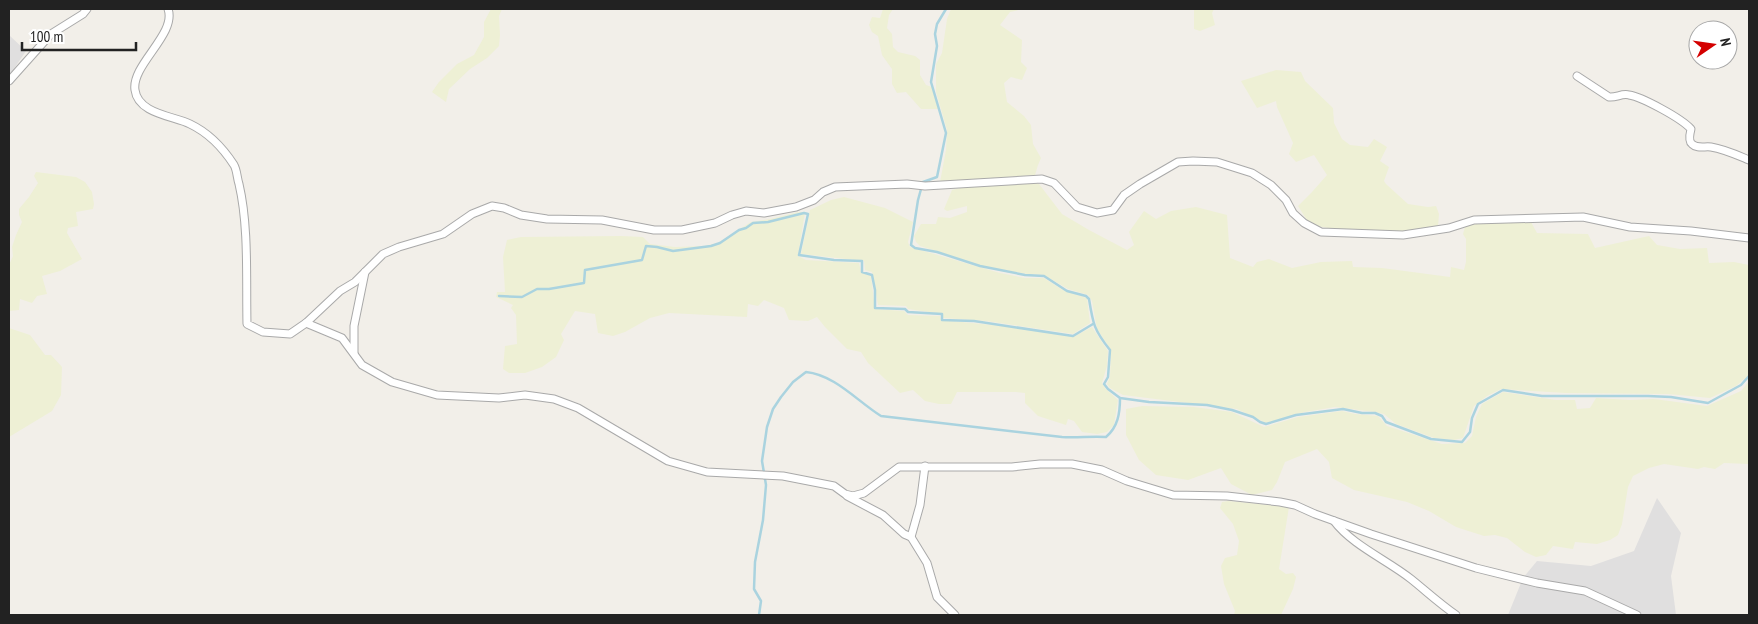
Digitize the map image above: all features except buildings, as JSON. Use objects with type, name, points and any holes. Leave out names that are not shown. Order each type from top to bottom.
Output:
[{"type":"street","points":[[9,81],[51,34],[83,14],[87,9]]},
{"type":"street","points":[[168,9],[169,26],[139,72],[134,89],[138,100],[157,113],[190,124],[213,139],[235,167],[244,206],[247,324],[263,332],[290,334],[306,323],[340,291],[355,282],[383,254],[399,247],[443,234],[472,214],[492,206],[504,208],[522,216],[602,220],[654,230],[682,230],[715,223],[746,211],[764,213],[796,207],[814,200],[823,192],[835,187],[907,184],[923,186],[1042,178],[1054,184],[1077,207],[1097,213],[1113,210],[1124,195],[1178,162],[1193,161],[1217,162],[1252,173],[1271,185],[1286,200],[1293,214],[1304,223],[1321,232],[1403,235],[1449,228],[1474,220],[1583,217],[1630,227],[1684,230],[1749,238]]},
{"type":"street","points":[[1577,76],[1609,97],[1615,98],[1626,94],[1643,99],[1677,119],[1690,129],[1692,145],[1722,150],[1749,160]]},
{"type":"street","points":[[354,354],[354,326],[366,272]]},
{"type":"street","points":[[306,323],[342,338],[362,365],[392,382],[437,395],[499,398],[525,395],[554,399],[578,408],[668,462],[707,472],[783,476],[834,486],[883,515],[904,534],[911,537],[926,563],[937,597],[955,615]]},
{"type":"street","points":[[845,494],[853,496],[864,493],[899,467],[987,467],[1072,464],[1102,470],[1127,481],[1173,495],[1227,496],[1295,505],[1483,570],[1537,583],[1585,591],[1637,615]]},
{"type":"street","points":[[911,537],[920,506],[925,466]]},
{"type":"street","points":[[1334,520],[1345,534],[1412,579],[1456,615]]},
{"type":"shaded area","points":[[9,35],[26,51],[9,76]]},
{"type":"shaded area","points":[[1657,498],[1681,533],[1671,576],[1676,615],[1508,615],[1523,578],[1537,561],[1591,566],[1634,551]]},
{"type":"green space","points":[[491,9],[502,9],[499,16],[499,46],[449,89],[446,102],[432,92],[457,64],[474,55],[484,37],[484,22]]},
{"type":"green space","points":[[883,9],[893,9],[889,15],[887,28],[892,34],[893,47],[898,52],[915,56],[920,60],[920,75],[926,85],[932,87],[938,109],[921,109],[906,92],[897,93],[892,84],[892,69],[882,55],[878,36],[872,32],[869,25],[872,17],[880,18]]},
{"type":"green space","points":[[951,9],[1023,9],[1010,12],[1000,25],[1022,40],[1021,62],[1027,68],[1022,80],[1011,77],[1004,83],[1007,102],[1024,116],[1031,125],[1033,144],[1041,158],[1035,175],[940,182],[946,150],[947,130],[936,92],[936,64],[942,53],[947,19]]},
{"type":"green space","points":[[1194,9],[1214,9],[1212,13],[1215,25],[1200,31],[1194,29]]},
{"type":"green space","points":[[1276,70],[1301,72],[1305,81],[1333,108],[1334,123],[1342,139],[1350,145],[1368,147],[1374,139],[1387,147],[1380,161],[1389,167],[1384,181],[1408,204],[1428,207],[1436,206],[1439,214],[1438,227],[1401,233],[1341,230],[1310,225],[1298,206],[1327,175],[1314,155],[1296,162],[1289,154],[1293,143],[1276,101],[1257,108],[1241,81]]},
{"type":"green space","points":[[36,172],[76,177],[85,182],[92,192],[94,204],[93,209],[76,212],[78,226],[68,228],[67,233],[82,259],[60,271],[42,276],[47,294],[37,296],[32,303],[20,299],[19,310],[9,311],[9,265],[13,256],[12,247],[22,222],[19,209],[38,183],[34,176]]},
{"type":"green space","points":[[1027,181],[1039,184],[1062,214],[1127,250],[1134,245],[1129,232],[1144,211],[1156,219],[1171,211],[1196,207],[1227,215],[1230,258],[1253,267],[1257,262],[1269,259],[1292,268],[1321,262],[1352,261],[1353,267],[1382,268],[1450,277],[1451,267],[1464,270],[1466,239],[1463,234],[1465,227],[1479,223],[1531,222],[1537,233],[1588,234],[1595,248],[1649,236],[1657,245],[1680,249],[1707,248],[1709,263],[1734,262],[1749,265],[1749,375],[1736,386],[1710,398],[1668,394],[1566,393],[1501,389],[1487,396],[1474,406],[1463,438],[1454,440],[1434,438],[1396,424],[1384,414],[1375,412],[1335,407],[1305,412],[1266,423],[1237,409],[1123,395],[1110,388],[1107,384],[1110,377],[1111,350],[1097,329],[1092,301],[1088,295],[1068,289],[1044,275],[986,267],[920,246],[916,242],[914,236],[921,224],[936,224],[938,217],[950,218],[967,212],[967,206],[947,211],[944,209],[952,190],[972,185],[1000,186]]},
{"type":"green space","points":[[844,197],[885,208],[913,222],[908,242],[910,247],[1000,273],[1025,278],[1044,278],[1063,290],[1087,298],[1090,323],[1073,334],[986,321],[943,318],[943,314],[908,309],[906,306],[878,305],[872,272],[865,270],[864,261],[801,254],[810,210],[831,200]]},
{"type":"green space","points":[[805,212],[798,256],[806,260],[859,263],[861,272],[871,276],[875,309],[904,311],[908,315],[940,316],[941,320],[1013,327],[1075,336],[1092,327],[1108,351],[1107,366],[1102,383],[1118,400],[1114,425],[1107,432],[1097,434],[1082,432],[1074,421],[1068,419],[1066,425],[1038,416],[1025,403],[1025,393],[957,392],[951,404],[939,404],[925,401],[913,390],[900,393],[868,363],[861,352],[847,349],[817,317],[808,321],[789,320],[784,308],[764,300],[758,306],[748,304],[747,317],[669,313],[650,318],[625,332],[613,336],[598,333],[595,314],[575,311],[561,334],[564,340],[556,357],[542,367],[525,373],[509,373],[503,369],[505,346],[517,344],[516,315],[511,308],[513,305],[496,297],[497,292],[505,292],[503,257],[507,240],[521,237],[621,236],[643,237],[650,244],[675,247],[704,246],[718,243],[751,222]]},
{"type":"green space","points":[[9,328],[30,335],[45,355],[51,355],[62,367],[61,395],[52,411],[9,437]]},
{"type":"green space","points":[[1749,381],[1749,464],[1724,463],[1715,469],[1704,467],[1698,469],[1664,464],[1649,468],[1633,476],[1628,487],[1622,524],[1618,535],[1597,544],[1575,542],[1573,549],[1553,546],[1546,555],[1536,557],[1525,552],[1507,538],[1495,535],[1484,536],[1456,527],[1429,511],[1407,502],[1354,490],[1332,478],[1329,462],[1317,449],[1285,462],[1272,490],[1252,495],[1231,484],[1221,468],[1188,480],[1156,475],[1139,460],[1126,435],[1126,409],[1142,406],[1194,407],[1232,412],[1264,427],[1298,417],[1342,411],[1378,416],[1387,426],[1442,444],[1465,443],[1472,436],[1476,417],[1482,404],[1503,392],[1556,400],[1575,400],[1577,409],[1590,408],[1596,398],[1654,399],[1707,406],[1741,391]]},
{"type":"green space","points":[[1222,502],[1289,507],[1279,569],[1286,574],[1293,573],[1296,577],[1293,589],[1281,615],[1234,615],[1235,611],[1224,584],[1221,566],[1225,558],[1237,555],[1239,541],[1233,524],[1220,508]]},
{"type":"waterway","points":[[946,9],[937,24],[935,34],[937,46],[931,82],[946,133],[937,177],[923,182],[918,200],[911,245],[915,248],[937,252],[980,266],[1025,275],[1044,276],[1067,291],[1086,296],[1089,299],[1095,326],[1110,350],[1108,377],[1104,384],[1120,398],[1149,402],[1207,405],[1232,410],[1253,417],[1266,424],[1296,415],[1343,409],[1362,413],[1375,413],[1382,416],[1386,422],[1431,439],[1462,442],[1470,432],[1472,418],[1478,404],[1503,390],[1542,396],[1671,397],[1708,403],[1741,385],[1749,376]]},
{"type":"waterway","points":[[499,296],[522,297],[537,289],[549,289],[584,283],[585,270],[642,260],[646,246],[673,251],[711,246],[720,243],[753,223],[768,222],[804,213],[808,214],[799,255],[834,260],[862,261],[862,272],[872,275],[875,290],[875,308],[905,309],[908,312],[942,314],[942,320],[974,321],[1073,336],[1093,324]]},
{"type":"waterway","points":[[759,615],[761,601],[754,589],[755,562],[763,520],[766,485],[762,461],[767,427],[773,409],[781,397],[793,382],[806,372],[817,374],[836,383],[881,416],[1062,437],[1106,437],[1118,419],[1120,398]]}]
